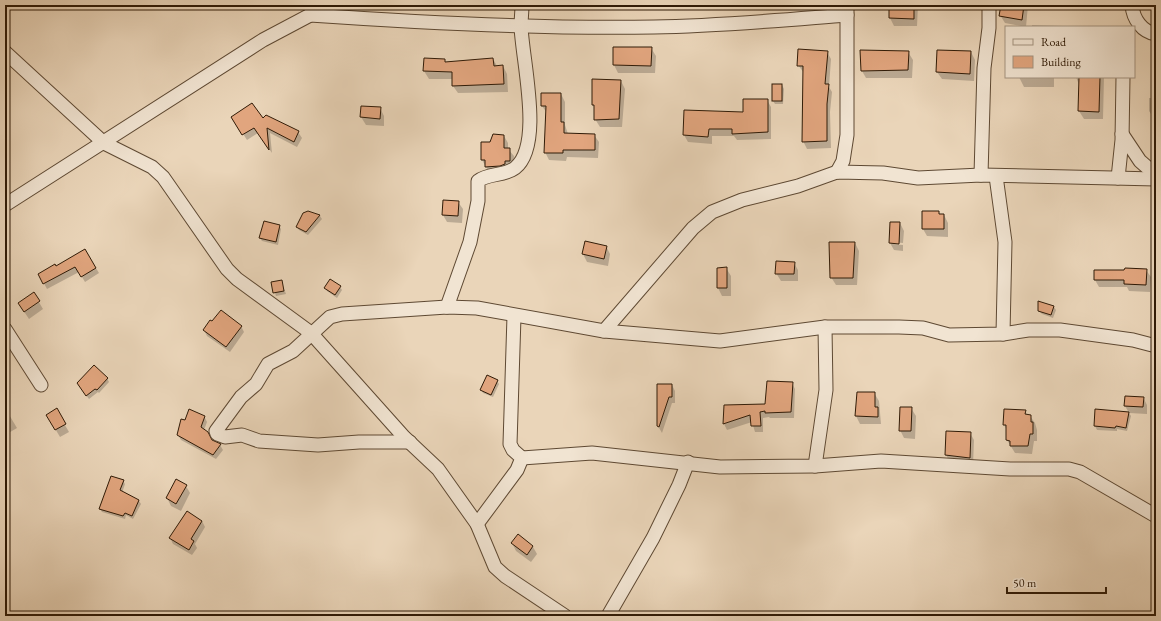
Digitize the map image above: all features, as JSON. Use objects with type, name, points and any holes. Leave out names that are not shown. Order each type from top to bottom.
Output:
[{"type":"street","points":[[6,201],[104,143],[263,40],[329,5]]},
{"type":"street","points":[[447,307],[470,242],[478,201],[478,181],[514,169],[522,161],[528,146],[529,110],[521,27],[522,5]]},
{"type":"street","points":[[981,175],[984,68],[989,28],[989,5]]},
{"type":"street","points":[[1130,26],[1132,8]]},
{"type":"street","points":[[1132,8],[1140,26],[1145,31],[1156,34]]},
{"type":"street","points":[[310,15],[521,27],[687,26],[847,10],[847,135],[843,161],[837,172]]},
{"type":"street","points":[[5,52],[104,143],[152,168],[163,177],[227,269],[237,279],[311,333],[410,442],[438,469],[477,524],[495,567],[505,576],[565,616]]},
{"type":"street","points":[[1118,178],[1122,134],[1123,78]]},
{"type":"street","points":[[1122,134],[1140,161],[1156,175]]},
{"type":"street","points":[[604,331],[693,228],[712,212],[742,200],[798,186],[837,172],[883,174],[918,178],[981,175],[1156,179]]},
{"type":"street","points":[[996,176],[1005,242],[1003,334]]},
{"type":"street","points":[[410,442],[359,442],[318,445],[259,441],[242,435],[225,437],[217,434],[216,430],[226,415],[256,384],[268,364],[293,351],[330,317],[336,315],[447,307],[477,308],[514,316],[604,331],[720,341],[825,327],[918,327],[949,335],[1003,334],[1028,330],[1060,330],[1133,340],[1156,346]]},
{"type":"street","points":[[514,316],[510,444],[513,450],[522,458],[592,453],[688,462],[720,467],[815,466],[881,461],[1010,468],[1069,469],[1080,472],[1156,516]]},
{"type":"street","points":[[815,466],[822,428],[826,390],[825,327]]},
{"type":"street","points":[[5,329],[41,385]]},
{"type":"street","points":[[477,524],[517,470],[522,458]]},
{"type":"street","points":[[608,616],[653,538],[679,485],[688,462]]},
{"type":"building","points":[[889,5],[914,5],[914,19],[889,18]]},
{"type":"building","points":[[1001,5],[1024,5],[1022,20],[999,16]]},
{"type":"building","points":[[613,47],[652,47],[651,66],[613,65]]},
{"type":"building","points":[[798,49],[828,51],[825,84],[829,84],[827,104],[827,141],[802,142],[803,66],[797,66]]},
{"type":"building","points":[[860,50],[909,51],[908,70],[861,71]]},
{"type":"building","points":[[937,50],[971,51],[970,74],[936,72]]},
{"type":"building","points":[[424,58],[445,59],[445,62],[493,58],[494,66],[503,65],[504,84],[452,86],[452,72],[423,71]]},
{"type":"building","points":[[1079,78],[1100,78],[1099,112],[1078,111]]},
{"type":"building","points":[[592,79],[621,80],[619,119],[594,120],[594,105],[592,105]]},
{"type":"building","points":[[772,84],[782,84],[782,101],[772,101]]},
{"type":"building","points":[[541,93],[561,93],[561,122],[564,122],[564,133],[595,134],[595,150],[563,150],[563,153],[544,153],[546,106],[541,106]]},
{"type":"building","points":[[743,99],[768,99],[768,132],[732,134],[732,129],[709,129],[708,137],[683,135],[684,110],[743,112]]},
{"type":"building","points":[[252,103],[263,118],[266,115],[299,131],[294,142],[267,128],[269,150],[254,128],[242,135],[231,117]]},
{"type":"building","points":[[361,106],[381,107],[380,119],[360,117]]},
{"type":"building","points":[[493,134],[504,135],[504,148],[510,148],[510,161],[505,161],[505,164],[500,166],[485,167],[485,160],[481,160],[481,142],[490,142]]},
{"type":"building","points":[[443,200],[459,201],[458,216],[442,215]]},
{"type":"building","points":[[308,211],[320,215],[306,232],[296,227],[303,213]]},
{"type":"building","points":[[922,211],[939,211],[939,214],[944,214],[944,229],[922,229]]},
{"type":"building","points":[[264,221],[280,225],[276,242],[259,238]]},
{"type":"building","points":[[890,222],[900,222],[899,244],[889,243]]},
{"type":"building","points":[[585,241],[607,246],[604,259],[582,254]]},
{"type":"building","points":[[829,242],[855,242],[853,278],[830,278]]},
{"type":"building","points":[[85,249],[96,268],[81,277],[75,267],[43,284],[38,274],[55,264],[56,266]]},
{"type":"building","points":[[776,261],[795,262],[794,274],[775,274]]},
{"type":"building","points":[[727,267],[727,288],[717,288],[717,268]]},
{"type":"building","points":[[1125,268],[1147,269],[1146,285],[1124,284],[1124,280],[1094,280],[1094,270],[1124,270]]},
{"type":"building","points":[[330,279],[341,286],[335,295],[324,288]]},
{"type":"building","points":[[282,280],[284,291],[273,293],[271,282]]},
{"type":"building","points":[[34,292],[40,301],[24,312],[18,303]]},
{"type":"building","points":[[1038,301],[1054,306],[1051,315],[1038,311]]},
{"type":"building","points":[[221,310],[242,326],[226,347],[203,330],[210,320],[212,321]]},
{"type":"building","points":[[94,365],[108,378],[97,390],[95,389],[86,396],[77,383]]},
{"type":"building","points":[[487,375],[498,380],[491,395],[480,390]]},
{"type":"building","points":[[767,381],[793,382],[791,412],[760,412],[761,426],[751,426],[750,415],[723,424],[724,405],[765,404]]},
{"type":"building","points":[[657,384],[672,384],[672,397],[669,397],[659,427],[657,426]]},
{"type":"building","points":[[857,392],[875,392],[875,407],[878,407],[878,417],[855,416]]},
{"type":"building","points":[[1125,396],[1144,397],[1143,407],[1124,406]]},
{"type":"building","points":[[900,407],[912,407],[911,431],[899,431]]},
{"type":"building","points":[[57,408],[66,424],[55,430],[46,415]]},
{"type":"building","points":[[189,409],[205,416],[201,427],[208,432],[212,440],[221,444],[213,455],[177,435],[181,419],[185,420]]},
{"type":"building","points":[[1004,409],[1026,410],[1025,414],[1031,415],[1031,422],[1033,422],[1033,434],[1030,434],[1028,446],[1010,446],[1010,441],[1006,440],[1006,425],[1003,425]]},
{"type":"building","points":[[1095,409],[1129,412],[1126,428],[1116,426],[1115,428],[1094,426]]},
{"type":"building","points":[[946,431],[971,432],[970,458],[945,455]]},
{"type":"building","points":[[111,476],[124,480],[120,490],[139,500],[132,516],[125,513],[123,516],[99,509]]},
{"type":"building","points":[[176,479],[187,485],[176,504],[166,498]]},
{"type":"building","points":[[187,511],[202,521],[191,539],[194,541],[189,550],[169,538]]},
{"type":"building","points":[[518,534],[533,546],[527,555],[511,543]]}]
